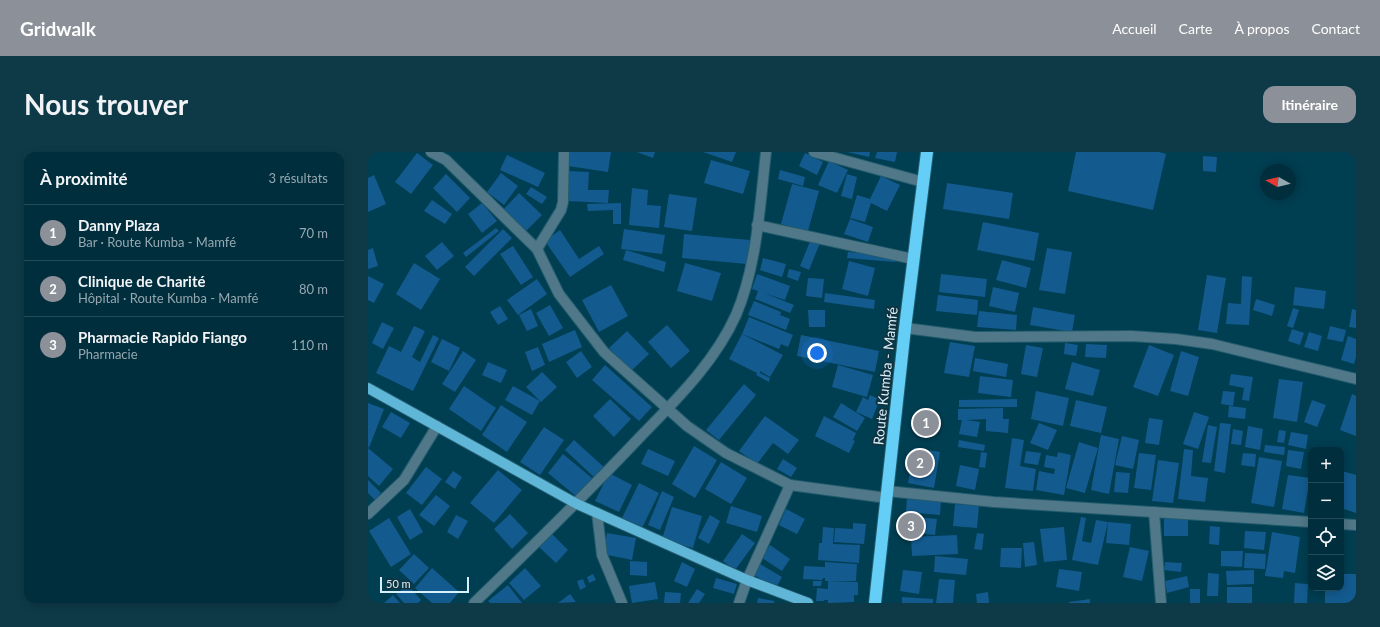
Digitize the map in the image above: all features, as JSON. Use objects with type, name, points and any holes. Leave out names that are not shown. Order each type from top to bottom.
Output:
[{"type":"highway","name":"Route Kumba - Mamfé","points":[[875,603],[905,328],[927,152]]},
{"type":"main road","points":[[368,388],[577,504],[746,580],[808,603]]},
{"type":"street","points":[[431,152],[446,160],[536,249],[559,294],[604,352],[687,426],[726,453],[790,485],[887,495],[1308,522]]},
{"type":"street","points":[[536,249],[561,210],[563,202],[564,152]]},
{"type":"street","points":[[474,603],[577,504],[668,408],[717,349],[736,315],[748,278],[757,224],[766,152]]},
{"type":"street","points":[[814,152],[923,182]]},
{"type":"street","points":[[757,224],[913,259]]},
{"type":"street","points":[[905,328],[975,337],[1131,336],[1176,339],[1212,344],[1356,379]]},
{"type":"street","points":[[368,514],[404,480],[437,426]]},
{"type":"street","points":[[739,603],[746,580],[790,485]]},
{"type":"street","points":[[1154,512],[1161,603]]},
{"type":"street","points":[[597,513],[602,555],[622,603]]},
{"type":"street","points":[[1344,524],[1356,525]]},
{"type":"building","points":[[570,152],[611,152],[608,172],[568,166]]},
{"type":"building","points":[[637,152],[655,152],[653,158]]},
{"type":"building","points":[[703,152],[736,152],[732,162]]},
{"type":"building","points":[[847,152],[870,152],[869,157]]},
{"type":"building","points":[[877,152],[897,152],[895,162],[875,158]]},
{"type":"building","points":[[1076,152],[1159,152],[1166,154],[1153,210],[1068,191]]},
{"type":"building","points":[[417,153],[433,165],[411,194],[395,182]]},
{"type":"building","points":[[805,153],[823,162],[817,175],[799,166]]},
{"type":"building","points":[[507,155],[545,173],[538,187],[500,170]]},
{"type":"building","points":[[1203,156],[1217,157],[1216,172],[1203,171]]},
{"type":"building","points":[[711,160],[750,171],[743,194],[704,183]]},
{"type":"building","points":[[829,161],[848,170],[837,193],[818,185]]},
{"type":"building","points":[[780,170],[805,177],[803,186],[778,179]]},
{"type":"building","points":[[569,171],[589,172],[588,190],[609,190],[608,203],[568,201]]},
{"type":"building","points":[[501,173],[518,186],[504,205],[487,192]]},
{"type":"building","points":[[446,174],[470,198],[457,212],[433,188]]},
{"type":"building","points":[[847,174],[857,177],[852,199],[841,196]]},
{"type":"building","points":[[374,175],[386,204],[368,212],[368,178]]},
{"type":"building","points":[[881,176],[900,185],[887,211],[871,203],[865,222],[850,218],[857,195],[870,199]]},
{"type":"building","points":[[947,183],[1013,193],[1009,219],[943,209]]},
{"type":"building","points":[[792,184],[819,191],[808,231],[781,224]]},
{"type":"building","points":[[531,187],[547,197],[542,204],[526,194]]},
{"type":"building","points":[[632,188],[648,190],[647,205],[661,206],[659,228],[629,225]]},
{"type":"building","points":[[519,193],[542,215],[525,232],[502,211]]},
{"type":"building","points":[[669,194],[697,198],[692,231],[664,227]]},
{"type":"building","points":[[432,200],[452,214],[445,224],[424,211]]},
{"type":"building","points":[[482,203],[497,221],[482,233],[468,214]]},
{"type":"building","points":[[621,203],[621,224],[613,224],[613,210],[588,211],[587,204]]},
{"type":"building","points":[[850,219],[873,227],[868,242],[844,234]]},
{"type":"building","points":[[983,222],[1039,233],[1034,261],[977,250]]},
{"type":"building","points":[[496,228],[499,231],[466,257],[463,253]]},
{"type":"building","points":[[503,229],[512,238],[474,276],[465,267]]},
{"type":"building","points":[[624,229],[665,235],[662,254],[621,249]]},
{"type":"building","points":[[560,230],[579,259],[599,246],[604,254],[570,277],[545,241]]},
{"type":"building","points":[[684,234],[750,240],[747,264],[682,258]]},
{"type":"building","points":[[811,239],[820,243],[809,270],[800,266]]},
{"type":"building","points":[[442,242],[454,256],[437,270],[425,256]]},
{"type":"building","points":[[513,246],[533,277],[521,285],[500,254]]},
{"type":"building","points":[[373,248],[378,266],[368,269],[368,250]]},
{"type":"building","points":[[1047,248],[1072,252],[1065,294],[1039,290]]},
{"type":"building","points":[[626,250],[666,262],[664,272],[623,260]]},
{"type":"building","points":[[848,252],[896,256],[895,262],[847,258]]},
{"type":"building","points":[[763,258],[786,264],[782,277],[760,270]]},
{"type":"building","points":[[1002,260],[1031,268],[1026,288],[996,280]]},
{"type":"building","points":[[849,261],[875,268],[868,296],[842,289]]},
{"type":"building","points":[[414,263],[440,279],[421,310],[396,294]]},
{"type":"building","points":[[685,263],[721,273],[712,301],[677,291]]},
{"type":"building","points":[[789,269],[801,272],[798,281],[787,277]]},
{"type":"building","points":[[757,274],[790,286],[785,300],[764,293],[794,305],[790,313],[755,299],[758,291],[752,289]]},
{"type":"building","points":[[941,274],[987,279],[985,297],[939,292]]},
{"type":"building","points":[[1207,275],[1226,278],[1217,333],[1198,330]]},
{"type":"building","points":[[368,276],[384,284],[374,303],[368,300]]},
{"type":"building","points":[[1242,276],[1252,277],[1249,325],[1226,324],[1228,303],[1241,304]]},
{"type":"building","points":[[808,278],[824,279],[822,298],[806,296]]},
{"type":"building","points":[[537,279],[547,294],[518,315],[507,300]]},
{"type":"building","points":[[611,285],[628,316],[599,332],[582,300]]},
{"type":"building","points":[[993,287],[1019,293],[1015,312],[989,306]]},
{"type":"building","points":[[1295,287],[1326,291],[1324,309],[1293,305]]},
{"type":"building","points":[[825,293],[875,300],[874,309],[824,302]]},
{"type":"building","points":[[938,295],[978,300],[977,315],[936,311]]},
{"type":"building","points":[[1256,299],[1275,305],[1272,316],[1253,310]]},
{"type":"building","points":[[754,301],[781,312],[780,315],[790,319],[786,330],[748,315]]},
{"type":"building","points":[[550,305],[563,328],[549,336],[536,313]]},
{"type":"building","points":[[500,306],[508,319],[498,325],[490,312]]},
{"type":"building","points":[[1033,307],[1075,315],[1072,332],[1030,325]]},
{"type":"building","points":[[1293,308],[1299,310],[1293,328],[1287,326]]},
{"type":"building","points":[[531,309],[538,326],[527,331],[519,315]]},
{"type":"building","points":[[1352,309],[1356,310],[1356,328],[1349,327]]},
{"type":"building","points":[[808,310],[825,310],[825,327],[809,327]]},
{"type":"building","points":[[979,311],[1017,315],[1016,330],[977,327]]},
{"type":"building","points":[[749,317],[793,335],[788,347],[781,344],[779,349],[742,334]]},
{"type":"building","points":[[382,322],[394,328],[383,349],[372,343]]},
{"type":"building","points":[[667,325],[690,351],[671,368],[648,342]]},
{"type":"building","points":[[414,326],[425,331],[412,357],[420,362],[433,335],[439,338],[413,391],[376,373],[389,346],[401,352]]},
{"type":"building","points":[[1330,326],[1346,330],[1343,342],[1327,339]]},
{"type":"building","points":[[1292,329],[1304,333],[1300,345],[1288,341]]},
{"type":"building","points":[[575,330],[582,347],[549,362],[542,344]]},
{"type":"building","points":[[627,331],[649,354],[631,371],[609,348]]},
{"type":"building","points":[[1309,332],[1322,336],[1318,351],[1304,347]]},
{"type":"building","points":[[742,334],[783,355],[770,377],[760,371],[760,373],[770,378],[769,382],[756,375],[757,373],[729,359]]},
{"type":"building","points":[[801,335],[879,351],[875,372],[797,356]]},
{"type":"building","points":[[1348,336],[1356,339],[1356,357],[1354,364],[1341,360]]},
{"type":"building","points":[[442,339],[460,348],[449,371],[431,362]]},
{"type":"building","points":[[950,342],[975,346],[969,377],[944,373]]},
{"type":"building","points":[[1065,343],[1078,345],[1076,356],[1064,354]]},
{"type":"building","points":[[1086,344],[1107,345],[1106,358],[1085,357]]},
{"type":"building","points":[[1026,345],[1043,348],[1037,377],[1021,374]]},
{"type":"building","points":[[1149,345],[1174,355],[1158,396],[1133,387]]},
{"type":"building","points":[[538,347],[545,365],[532,371],[525,352]]},
{"type":"building","points":[[463,351],[476,360],[455,392],[442,384]]},
{"type":"building","points":[[581,351],[592,367],[577,378],[566,362]]},
{"type":"building","points":[[1181,351],[1199,357],[1188,396],[1170,391]]},
{"type":"building","points":[[975,358],[1008,364],[1006,377],[973,371]]},
{"type":"building","points":[[488,362],[507,370],[501,383],[482,375]]},
{"type":"building","points":[[1072,362],[1100,370],[1093,396],[1065,389]]},
{"type":"building","points":[[605,365],[652,407],[639,421],[592,380]]},
{"type":"building","points":[[838,365],[873,375],[867,397],[832,387]]},
{"type":"building","points":[[542,372],[557,387],[541,402],[526,387]]},
{"type":"building","points":[[1231,374],[1253,377],[1249,401],[1242,400],[1244,388],[1229,385]]},
{"type":"building","points":[[980,376],[1013,380],[1011,397],[978,393]]},
{"type":"building","points":[[1279,379],[1303,382],[1297,422],[1273,418]]},
{"type":"building","points":[[744,384],[756,395],[719,440],[706,430]]},
{"type":"building","points":[[464,386],[496,408],[481,431],[449,409]]},
{"type":"building","points":[[513,386],[540,401],[532,415],[505,400]]},
{"type":"building","points":[[1036,391],[1069,398],[1063,426],[1031,419]]},
{"type":"building","points":[[1223,391],[1235,392],[1233,406],[1221,404]]},
{"type":"building","points":[[1352,394],[1356,396],[1356,436],[1340,430]]},
{"type":"building","points":[[870,395],[877,398],[875,403],[878,404],[872,419],[856,412],[863,397],[868,400]]},
{"type":"building","points":[[610,399],[631,419],[614,437],[593,416]]},
{"type":"building","points":[[1017,399],[1017,407],[959,407],[959,400]]},
{"type":"building","points":[[1076,400],[1107,407],[1101,433],[1070,426]]},
{"type":"building","points":[[1312,400],[1326,405],[1317,427],[1304,422]]},
{"type":"building","points":[[368,403],[384,409],[369,448],[368,447]]},
{"type":"building","points":[[841,403],[865,418],[857,431],[833,417]]},
{"type":"building","points":[[501,405],[527,422],[507,452],[482,435]]},
{"type":"building","points":[[1229,406],[1246,408],[1245,419],[1228,417]]},
{"type":"building","points":[[1003,408],[1003,419],[1009,419],[1008,433],[986,431],[986,419],[966,420],[980,422],[977,437],[959,434],[962,420],[958,420],[958,409]]},
{"type":"building","points":[[391,412],[410,423],[401,438],[382,427]]},
{"type":"building","points":[[1194,412],[1209,417],[1198,449],[1183,444]]},
{"type":"building","points":[[765,416],[799,440],[788,454],[773,443],[757,464],[739,451]]},
{"type":"building","points":[[824,416],[856,433],[853,440],[855,441],[849,453],[815,436]]},
{"type":"building","points":[[919,416],[936,419],[934,431],[916,428]]},
{"type":"building","points":[[1149,418],[1163,420],[1159,445],[1145,443]]},
{"type":"building","points":[[1039,423],[1057,430],[1048,450],[1030,443]]},
{"type":"building","points":[[1220,423],[1231,424],[1225,473],[1214,471]]},
{"type":"building","points":[[1208,425],[1217,427],[1211,463],[1202,462]]},
{"type":"building","points":[[1248,426],[1263,429],[1260,450],[1245,447]]},
{"type":"building","points":[[544,427],[564,440],[540,475],[520,462]]},
{"type":"building","points":[[1233,429],[1243,431],[1241,445],[1231,444]]},
{"type":"building","points":[[1279,430],[1286,431],[1284,443],[1277,442]]},
{"type":"building","points":[[1291,432],[1308,435],[1306,449],[1288,445]]},
{"type":"building","points":[[1101,435],[1119,439],[1109,494],[1091,490]]},
{"type":"building","points":[[1122,436],[1139,440],[1133,469],[1115,465]]},
{"type":"building","points":[[1012,438],[1024,440],[1020,466],[1036,469],[1033,491],[1005,488]]},
{"type":"building","points":[[574,440],[605,468],[596,479],[565,450]]},
{"type":"building","points":[[959,440],[985,445],[984,451],[958,447]]},
{"type":"building","points":[[1079,442],[1098,448],[1085,493],[1066,488]]},
{"type":"building","points":[[1265,445],[1285,447],[1284,455],[1264,452]]},
{"type":"building","points":[[694,446],[717,460],[695,498],[672,484]]},
{"type":"building","points":[[368,448],[393,469],[379,486],[368,476]]},
{"type":"building","points":[[914,448],[940,452],[934,488],[908,483]]},
{"type":"building","points":[[648,449],[675,461],[668,476],[641,464]]},
{"type":"building","points":[[1184,449],[1193,450],[1191,476],[1208,478],[1205,502],[1178,499]]},
{"type":"building","points":[[1288,450],[1304,452],[1301,469],[1286,466]]},
{"type":"building","points":[[1026,451],[1041,453],[1038,465],[1024,463]]},
{"type":"building","points":[[981,452],[987,453],[985,468],[979,467]]},
{"type":"building","points":[[1058,452],[1071,455],[1064,495],[1036,490],[1039,471],[1054,474],[1055,469],[1044,467],[1046,455],[1057,457]]},
{"type":"building","points":[[1139,453],[1156,455],[1151,490],[1134,488]]},
{"type":"building","points":[[1243,453],[1256,454],[1255,467],[1241,465]]},
{"type":"building","points":[[563,454],[592,478],[577,497],[548,473]]},
{"type":"building","points":[[1259,457],[1282,461],[1274,507],[1251,503]]},
{"type":"building","points":[[783,459],[797,468],[791,477],[777,469]]},
{"type":"building","points":[[1158,460],[1179,463],[1173,503],[1152,501]]},
{"type":"building","points":[[721,462],[747,478],[731,504],[705,489]]},
{"type":"building","points":[[960,465],[979,469],[975,490],[956,486]]},
{"type":"building","points":[[426,467],[442,479],[422,505],[406,493]]},
{"type":"building","points":[[498,470],[522,490],[494,523],[470,503]]},
{"type":"building","points":[[453,471],[462,477],[455,489],[445,482]]},
{"type":"building","points":[[1116,472],[1130,473],[1128,493],[1114,492]]},
{"type":"building","points":[[1344,472],[1356,475],[1356,513],[1344,509]]},
{"type":"building","points":[[609,473],[632,485],[619,512],[595,501]]},
{"type":"building","points":[[1288,475],[1308,478],[1308,490],[1304,513],[1282,509]]},
{"type":"building","points":[[368,480],[381,493],[375,500],[368,493]]},
{"type":"building","points":[[639,483],[659,493],[642,528],[622,518]]},
{"type":"building","points":[[662,491],[674,497],[660,530],[648,525]]},
{"type":"building","points":[[436,495],[450,506],[434,526],[419,515]]},
{"type":"building","points":[[907,498],[941,501],[940,515],[906,512]]},
{"type":"building","points":[[955,504],[979,506],[977,528],[953,526]]},
{"type":"building","points":[[731,506],[762,516],[757,532],[726,523]]},
{"type":"building","points":[[672,507],[702,516],[693,548],[662,539]]},
{"type":"building","points":[[410,509],[423,532],[410,540],[397,517]]},
{"type":"building","points":[[786,509],[805,519],[797,534],[779,525]]},
{"type":"building","points":[[510,514],[528,533],[512,549],[494,529]]},
{"type":"building","points":[[456,515],[468,521],[458,539],[447,532]]},
{"type":"building","points":[[710,515],[720,521],[709,544],[698,538]]},
{"type":"building","points":[[902,516],[937,519],[935,535],[900,531]]},
{"type":"building","points":[[1081,517],[1086,518],[1082,541],[1091,543],[1096,520],[1108,522],[1098,565],[1072,560]]},
{"type":"building","points":[[389,518],[411,554],[391,567],[369,531]]},
{"type":"building","points":[[1164,519],[1188,519],[1188,536],[1164,536]]},
{"type":"building","points":[[1108,522],[1131,524],[1129,545],[1106,543]]},
{"type":"building","points":[[853,523],[866,524],[864,544],[834,542],[835,528],[853,529]]},
{"type":"building","points":[[1210,526],[1220,527],[1219,545],[1209,544]]},
{"type":"building","points":[[823,527],[834,528],[833,544],[860,545],[859,563],[818,560],[819,543],[822,543]]},
{"type":"building","points":[[1064,527],[1067,560],[1044,562],[1040,529]]},
{"type":"building","points":[[1245,531],[1266,532],[1264,550],[1244,548]]},
{"type":"building","points":[[1272,532],[1300,537],[1295,573],[1284,571],[1283,578],[1265,576]]},
{"type":"building","points":[[607,533],[636,538],[632,560],[603,554]]},
{"type":"building","points":[[977,533],[984,534],[982,550],[974,549]]},
{"type":"building","points":[[552,534],[568,550],[556,563],[539,547]]},
{"type":"building","points":[[742,534],[755,543],[735,570],[723,561]]},
{"type":"building","points":[[957,535],[958,554],[912,556],[911,537]]},
{"type":"building","points":[[1034,542],[1037,565],[1025,567],[1023,543]]},
{"type":"building","points":[[770,545],[790,559],[782,571],[762,558]]},
{"type":"building","points":[[1130,547],[1149,551],[1142,581],[1123,577]]},
{"type":"building","points":[[1001,548],[1022,548],[1021,568],[1000,567]]},
{"type":"building","points":[[1221,551],[1243,551],[1242,567],[1221,566]]},
{"type":"building","points":[[1245,553],[1266,554],[1265,569],[1244,568]]},
{"type":"building","points":[[414,554],[429,568],[414,584],[399,570]]},
{"type":"building","points":[[935,556],[968,559],[966,575],[934,572]]},
{"type":"building","points":[[630,561],[647,562],[647,576],[630,575]]},
{"type":"building","points":[[682,562],[695,569],[687,587],[674,581]]},
{"type":"building","points":[[825,562],[857,564],[856,581],[825,581],[825,578],[822,580],[803,579],[804,566],[825,567]]},
{"type":"building","points":[[1165,562],[1182,563],[1181,572],[1164,570]]},
{"type":"building","points":[[760,564],[782,577],[776,588],[754,575]]},
{"type":"building","points":[[432,568],[459,592],[450,603],[432,603],[415,588]]},
{"type":"building","points":[[525,568],[541,586],[524,600],[509,583]]},
{"type":"building","points":[[1059,569],[1082,572],[1079,591],[1056,587]]},
{"type":"building","points":[[903,570],[922,572],[919,594],[900,591]]},
{"type":"building","points":[[1254,570],[1254,584],[1227,585],[1226,571]]},
{"type":"building","points":[[1208,573],[1219,574],[1218,596],[1207,596]]},
{"type":"building","points":[[593,574],[596,580],[589,583],[587,577]]},
{"type":"building","points":[[1344,574],[1356,574],[1356,603],[1325,603],[1325,591],[1344,591]]},
{"type":"building","points":[[1187,576],[1189,587],[1167,593],[1165,581]]},
{"type":"building","points":[[716,578],[737,584],[734,594],[713,588]]},
{"type":"building","points":[[583,579],[586,587],[580,590],[577,581]]},
{"type":"building","points":[[939,579],[955,580],[953,603],[936,603]]},
{"type":"building","points":[[813,581],[822,581],[821,586],[813,586]]},
{"type":"building","points":[[828,581],[858,582],[858,595],[854,595],[854,602],[828,603],[828,600],[816,601],[817,588],[828,589]]},
{"type":"building","points":[[655,582],[658,599],[632,603],[629,586]]},
{"type":"building","points":[[1295,583],[1308,584],[1307,603],[1294,603]]},
{"type":"building","points":[[408,585],[421,600],[418,603],[404,603],[396,594]]},
{"type":"building","points":[[508,585],[522,603],[490,603],[488,601]]},
{"type":"building","points":[[1227,587],[1252,587],[1252,603],[1227,603]]},
{"type":"building","points":[[697,589],[705,594],[699,603],[688,603]]},
{"type":"building","points":[[1190,589],[1200,589],[1200,603],[1190,603]]},
{"type":"building","points":[[665,592],[681,593],[680,603],[664,603]]},
{"type":"building","points":[[988,592],[989,603],[977,603],[976,594]]},
{"type":"building","points":[[570,594],[576,602],[558,603]]},
{"type":"building","points":[[393,595],[400,603],[384,603]]},
{"type":"building","points":[[902,597],[933,599],[933,603],[902,603]]},
{"type":"building","points":[[758,598],[774,601],[774,603],[757,603]]},
{"type":"building","points":[[1090,599],[1090,603],[1069,603],[1069,602]]},
{"type":"place","name":"Danny Plaza","points":[[926,423]]},
{"type":"place","name":"Clinique de Charité","points":[[920,463]]},
{"type":"place","name":"Pharmacie Rapido Fiango","points":[[911,526]]}]
